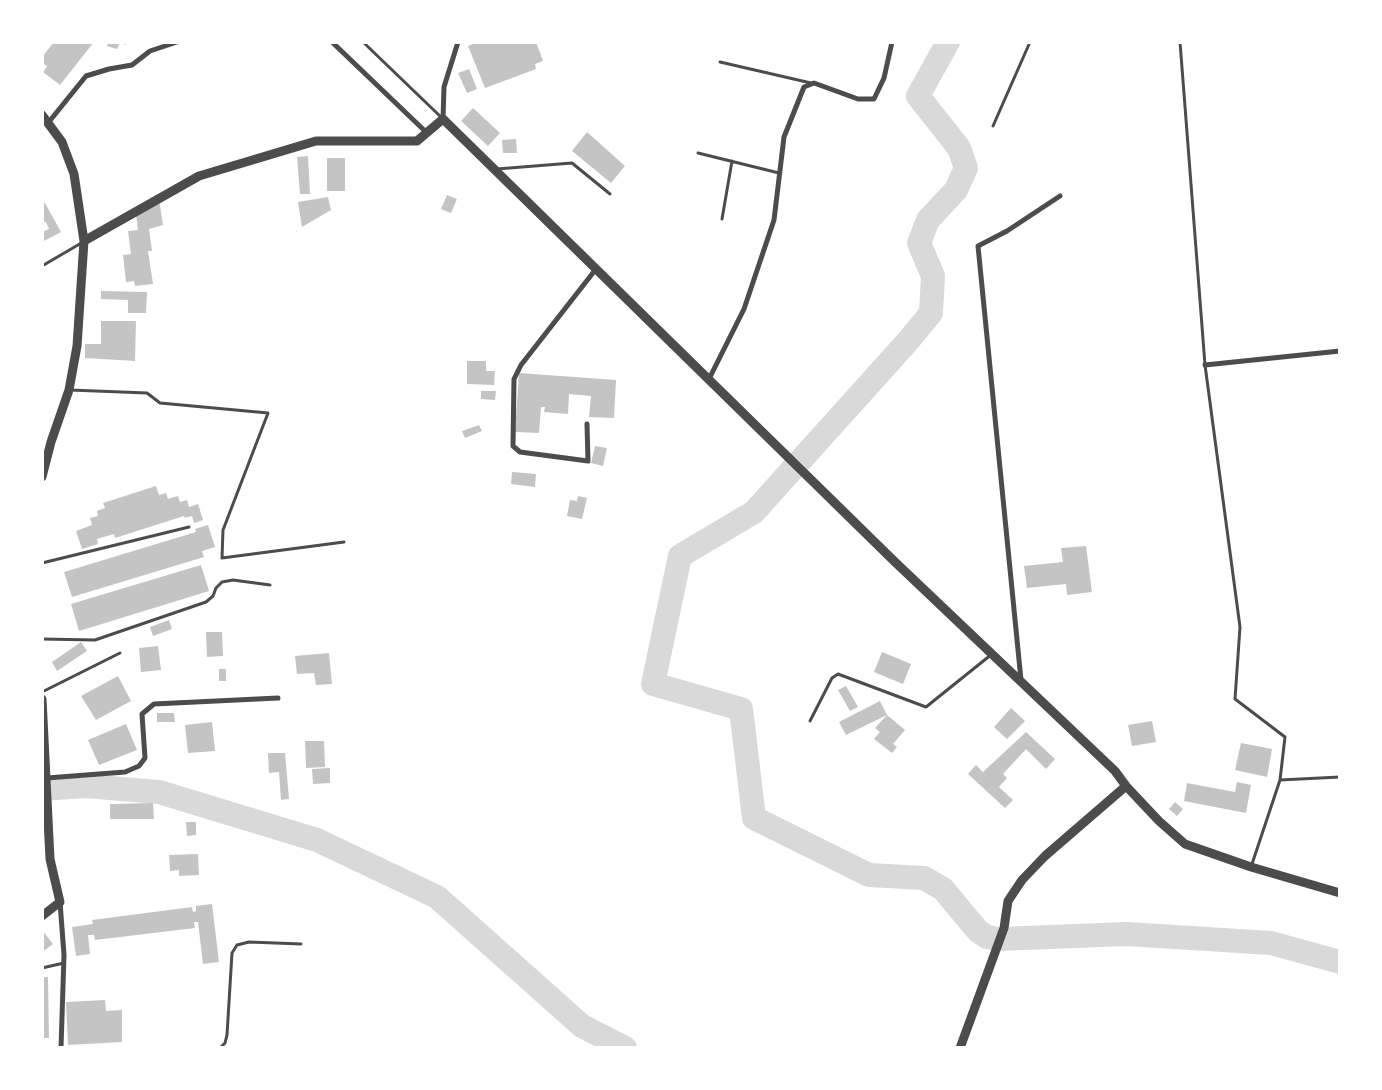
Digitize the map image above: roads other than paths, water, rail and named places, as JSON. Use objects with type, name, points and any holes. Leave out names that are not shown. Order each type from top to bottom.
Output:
[{"type":"street","points":[[48,123],[86,76],[108,69],[132,65],[150,51],[178,42]]},
{"type":"street","points":[[332,42],[427,133]]},
{"type":"street","points":[[458,42],[444,87],[443,119],[492,170],[1115,771],[1126,786],[1159,821],[1185,844],[1251,867],[1340,893]]},
{"type":"street","points":[[710,379],[744,309],[774,220],[784,136],[804,87],[814,84],[858,99],[874,99],[884,78],[892,42]]},
{"type":"street","points":[[42,115],[62,142],[74,174],[84,241],[78,346],[69,390],[42,477]]},
{"type":"street","points":[[84,241],[199,176],[316,141],[417,141],[443,119]]},
{"type":"street","points":[[1021,680],[978,246],[1007,231],[1060,196]]},
{"type":"street","points":[[587,424],[588,461],[520,452],[512,446],[514,378],[521,365],[596,269]]},
{"type":"street","points":[[1205,365],[1340,351]]},
{"type":"street","points":[[42,698],[50,859],[60,902],[64,963],[61,1048]]},
{"type":"street","points":[[47,780],[125,772],[139,766],[145,758],[142,714],[154,704],[278,698]]},
{"type":"street","points":[[960,1048],[1004,928],[1008,901],[1022,880],[1045,856],[1126,786]]},
{"type":"street","points":[[42,916],[60,902]]},
{"type":"lane","points":[[363,42],[443,119]]},
{"type":"lane","points":[[993,126],[1030,42]]},
{"type":"lane","points":[[1180,42],[1205,365],[1240,627],[1235,699],[1285,737],[1280,780],[1251,867]]},
{"type":"lane","points":[[720,62],[814,84]]},
{"type":"lane","points":[[698,153],[780,173]]},
{"type":"lane","points":[[722,219],[732,161]]},
{"type":"lane","points":[[492,170],[572,163],[610,194]]},
{"type":"lane","points":[[42,266],[84,241]]},
{"type":"lane","points":[[69,390],[147,393],[160,403],[268,413],[223,530],[222,558],[344,542]]},
{"type":"lane","points":[[42,563],[189,527]]},
{"type":"lane","points":[[42,638],[94,640],[206,602],[213,596],[216,588],[222,582],[233,580],[270,585]]},
{"type":"lane","points":[[42,692],[120,653]]},
{"type":"lane","points":[[810,721],[832,678],[838,674],[926,707],[992,653]]},
{"type":"lane","points":[[1280,780],[1340,777]]},
{"type":"lane","points":[[220,1048],[225,1044],[227,1035],[232,953],[237,945],[249,942],[300,944]]},
{"type":"lane","points":[[42,968],[64,963]]},
{"type":"waterway","points":[[948,42],[918,96],[959,148],[966,168],[956,190],[928,220],[919,243],[933,276],[931,313],[754,512],[680,556],[653,684],[741,709],[754,818],[869,875],[924,878],[943,889],[978,931],[987,937],[998,939],[1127,934],[1271,943],[1340,962]]},
{"type":"waterway","points":[[42,789],[85,786],[159,792],[317,840],[437,897],[582,1026],[625,1048]]}]
